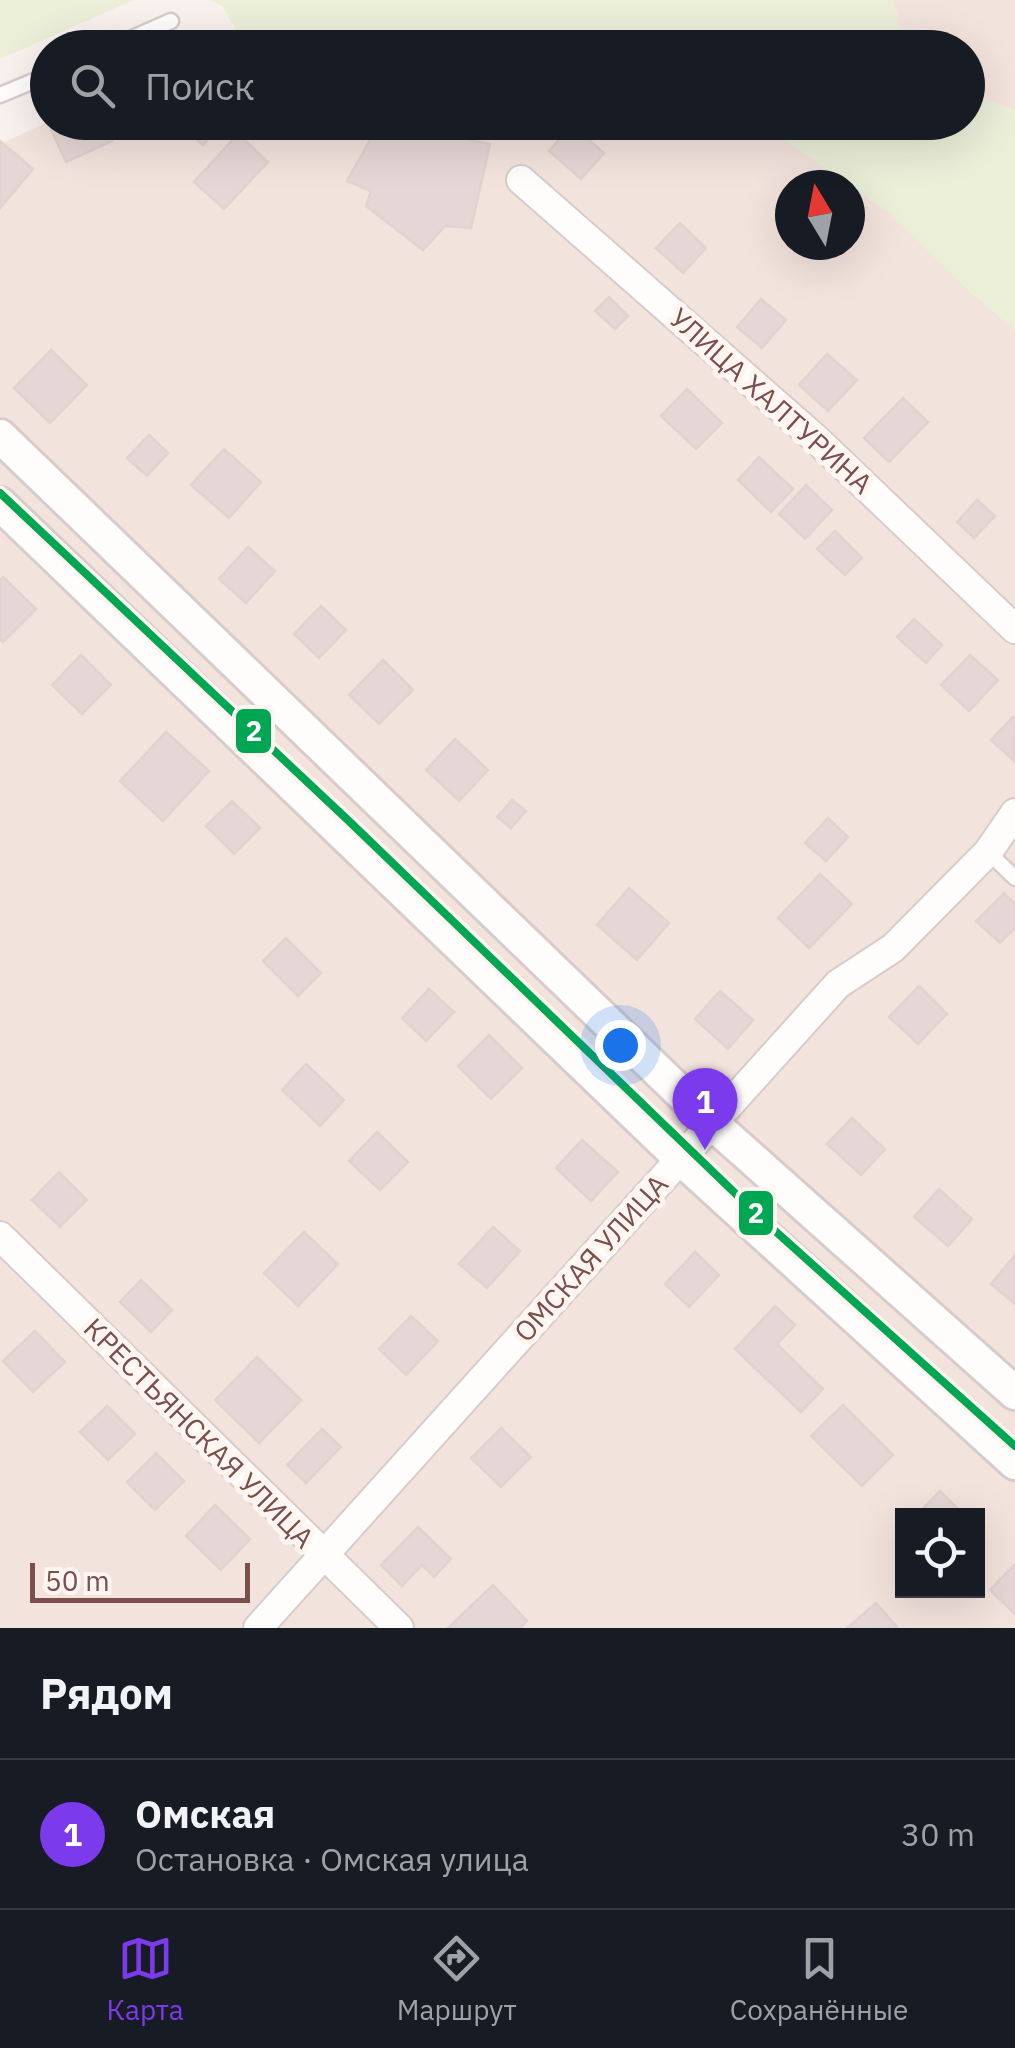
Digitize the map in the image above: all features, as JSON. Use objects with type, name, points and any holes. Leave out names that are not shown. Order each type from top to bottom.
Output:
[{"type":"street","name":"УЛИЦА ХАЛТУРИНА","points":[[521,180],[816,439],[1015,628]]},
{"type":"street","points":[[0,436],[713,1124],[1015,1393]]},
{"type":"street","points":[[0,504],[681,1159],[1015,1463]]},
{"type":"street","name":"ОМСКАЯ УЛИЦА","points":[[258,1628],[838,984],[893,948],[988,852],[1015,813]]},
{"type":"street","name":"КРЕСТЬЯНСКАЯ УЛИЦА","points":[[0,1236],[400,1628]]},
{"type":"lane","points":[[151,30],[171,21]]},
{"type":"lane","points":[[0,96],[30,83]]},
{"type":"lane","points":[[988,852],[1015,878]]},
{"type":"shaded area","points":[[313,0],[1015,0],[1015,1628],[0,1628],[0,144],[30,130],[30,140],[985,140],[985,30],[249,30]]},
{"type":"green space","points":[[0,0],[134,0],[66,30],[30,30],[30,46],[0,59]]},
{"type":"green space","points":[[209,0],[893,0],[902,30],[236,30],[222,6]]},
{"type":"green space","points":[[985,99],[1015,110],[1015,330],[972,294],[892,215],[865,196],[865,170],[828,170],[785,140],[985,140]]},
{"type":"building","points":[[56,140],[112,141],[66,162]]},
{"type":"building","points":[[232,140],[244,140],[268,162],[224,209],[194,182]]},
{"type":"building","points":[[370,140],[470,140],[490,144],[471,228],[445,226],[423,250],[366,206],[371,191],[347,181]]},
{"type":"building","points":[[559,140],[589,140],[604,153],[581,179],[549,151]]},
{"type":"building","points":[[0,141],[33,169],[0,208]]},
{"type":"building","points":[[680,223],[706,248],[683,273],[656,248]]},
{"type":"building","points":[[609,297],[628,316],[615,329],[595,311]]},
{"type":"building","points":[[761,299],[786,320],[762,348],[737,327]]},
{"type":"building","points":[[51,350],[87,385],[50,423],[14,388]]},
{"type":"building","points":[[827,354],[857,380],[828,411],[799,385]]},
{"type":"building","points":[[687,389],[722,423],[696,449],[661,416]]},
{"type":"building","points":[[903,398],[928,422],[889,462],[864,438]]},
{"type":"building","points":[[149,435],[168,453],[147,476],[127,458]]},
{"type":"building","points":[[224,449],[261,482],[229,518],[191,485]]},
{"type":"building","points":[[759,457],[793,489],[771,512],[738,480]]},
{"type":"building","points":[[806,485],[832,510],[805,539],[779,514]]},
{"type":"building","points":[[977,500],[995,516],[974,538],[957,522]]},
{"type":"building","points":[[835,531],[862,558],[845,575],[817,549]]},
{"type":"building","points":[[248,547],[275,571],[246,603],[219,579]]},
{"type":"building","points":[[3,577],[36,609],[3,642],[0,580]]},
{"type":"building","points":[[321,606],[346,630],[319,658],[294,634]]},
{"type":"building","points":[[914,619],[942,645],[926,663],[897,637]]},
{"type":"building","points":[[81,655],[111,685],[82,714],[52,685]]},
{"type":"building","points":[[970,655],[998,680],[969,711],[941,685]]},
{"type":"building","points":[[383,660],[413,690],[379,724],[349,695]]},
{"type":"building","points":[[1015,719],[1014,761],[991,740]]},
{"type":"building","points":[[166,732],[209,771],[163,821],[120,781]]},
{"type":"building","points":[[455,739],[488,770],[459,801],[426,770]]},
{"type":"building","points":[[512,800],[526,811],[511,828],[497,817]]},
{"type":"building","points":[[232,801],[260,828],[234,854],[206,826]]},
{"type":"building","points":[[828,818],[848,837],[826,861],[805,843]]},
{"type":"building","points":[[820,874],[852,904],[809,948],[778,918]]},
{"type":"building","points":[[629,888],[669,923],[637,960],[597,925]]},
{"type":"building","points":[[1004,893],[1015,904],[1015,928],[1000,943],[976,921]]},
{"type":"building","points":[[286,938],[321,973],[298,996],[263,961]]},
{"type":"building","points":[[919,986],[947,1014],[918,1044],[889,1017]]},
{"type":"building","points":[[429,989],[454,1012],[426,1041],[402,1018]]},
{"type":"building","points":[[720,991],[753,1020],[728,1049],[695,1019]]},
{"type":"building","points":[[489,1035],[522,1068],[491,1099],[458,1066]]},
{"type":"building","points":[[306,1064],[344,1100],[320,1126],[282,1090]]},
{"type":"building","points":[[852,1118],[885,1149],[861,1175],[827,1144]]},
{"type":"building","points":[[377,1132],[408,1162],[380,1190],[349,1161]]},
{"type":"building","points":[[582,1140],[618,1172],[591,1201],[556,1168]]},
{"type":"building","points":[[59,1172],[87,1200],[60,1227],[32,1200]]},
{"type":"building","points":[[939,1189],[972,1219],[948,1246],[914,1217]]},
{"type":"building","points":[[493,1227],[520,1251],[487,1288],[459,1264]]},
{"type":"building","points":[[304,1232],[338,1264],[298,1306],[264,1273]]},
{"type":"building","points":[[695,1252],[719,1275],[689,1307],[665,1284]]},
{"type":"building","points":[[1015,1255],[1015,1304],[991,1284]]},
{"type":"building","points":[[141,1280],[172,1310],[151,1332],[120,1302]]},
{"type":"building","points":[[775,1306],[795,1325],[777,1344],[823,1389],[801,1412],[735,1349]]},
{"type":"building","points":[[411,1316],[438,1341],[406,1375],[379,1349]]},
{"type":"building","points":[[35,1331],[65,1362],[33,1392],[3,1361]]},
{"type":"building","points":[[257,1357],[301,1400],[259,1443],[215,1400]]},
{"type":"building","points":[[843,1405],[893,1455],[862,1486],[811,1436]]},
{"type":"building","points":[[107,1406],[135,1434],[108,1460],[80,1432]]},
{"type":"building","points":[[501,1428],[531,1457],[501,1487],[471,1458]]},
{"type":"building","points":[[322,1429],[341,1447],[306,1483],[287,1465]]},
{"type":"building","points":[[156,1453],[184,1481],[155,1510],[127,1482]]},
{"type":"building","points":[[940,1491],[957,1508],[924,1508]]},
{"type":"building","points":[[215,1505],[250,1539],[221,1570],[186,1536]]},
{"type":"building","points":[[418,1527],[451,1559],[434,1577],[422,1565],[402,1586],[381,1565]]},
{"type":"building","points":[[1015,1564],[1015,1614],[990,1590]]},
{"type":"building","points":[[493,1585],[527,1621],[520,1628],[448,1628]]},
{"type":"building","points":[[876,1603],[898,1628],[847,1628]]},
{"type":"transit line","name":"2","points":[[0,493],[351,823],[764,1221],[1015,1446]]},
{"type":"place","name":"Омская","points":[[705,1150]]}]
